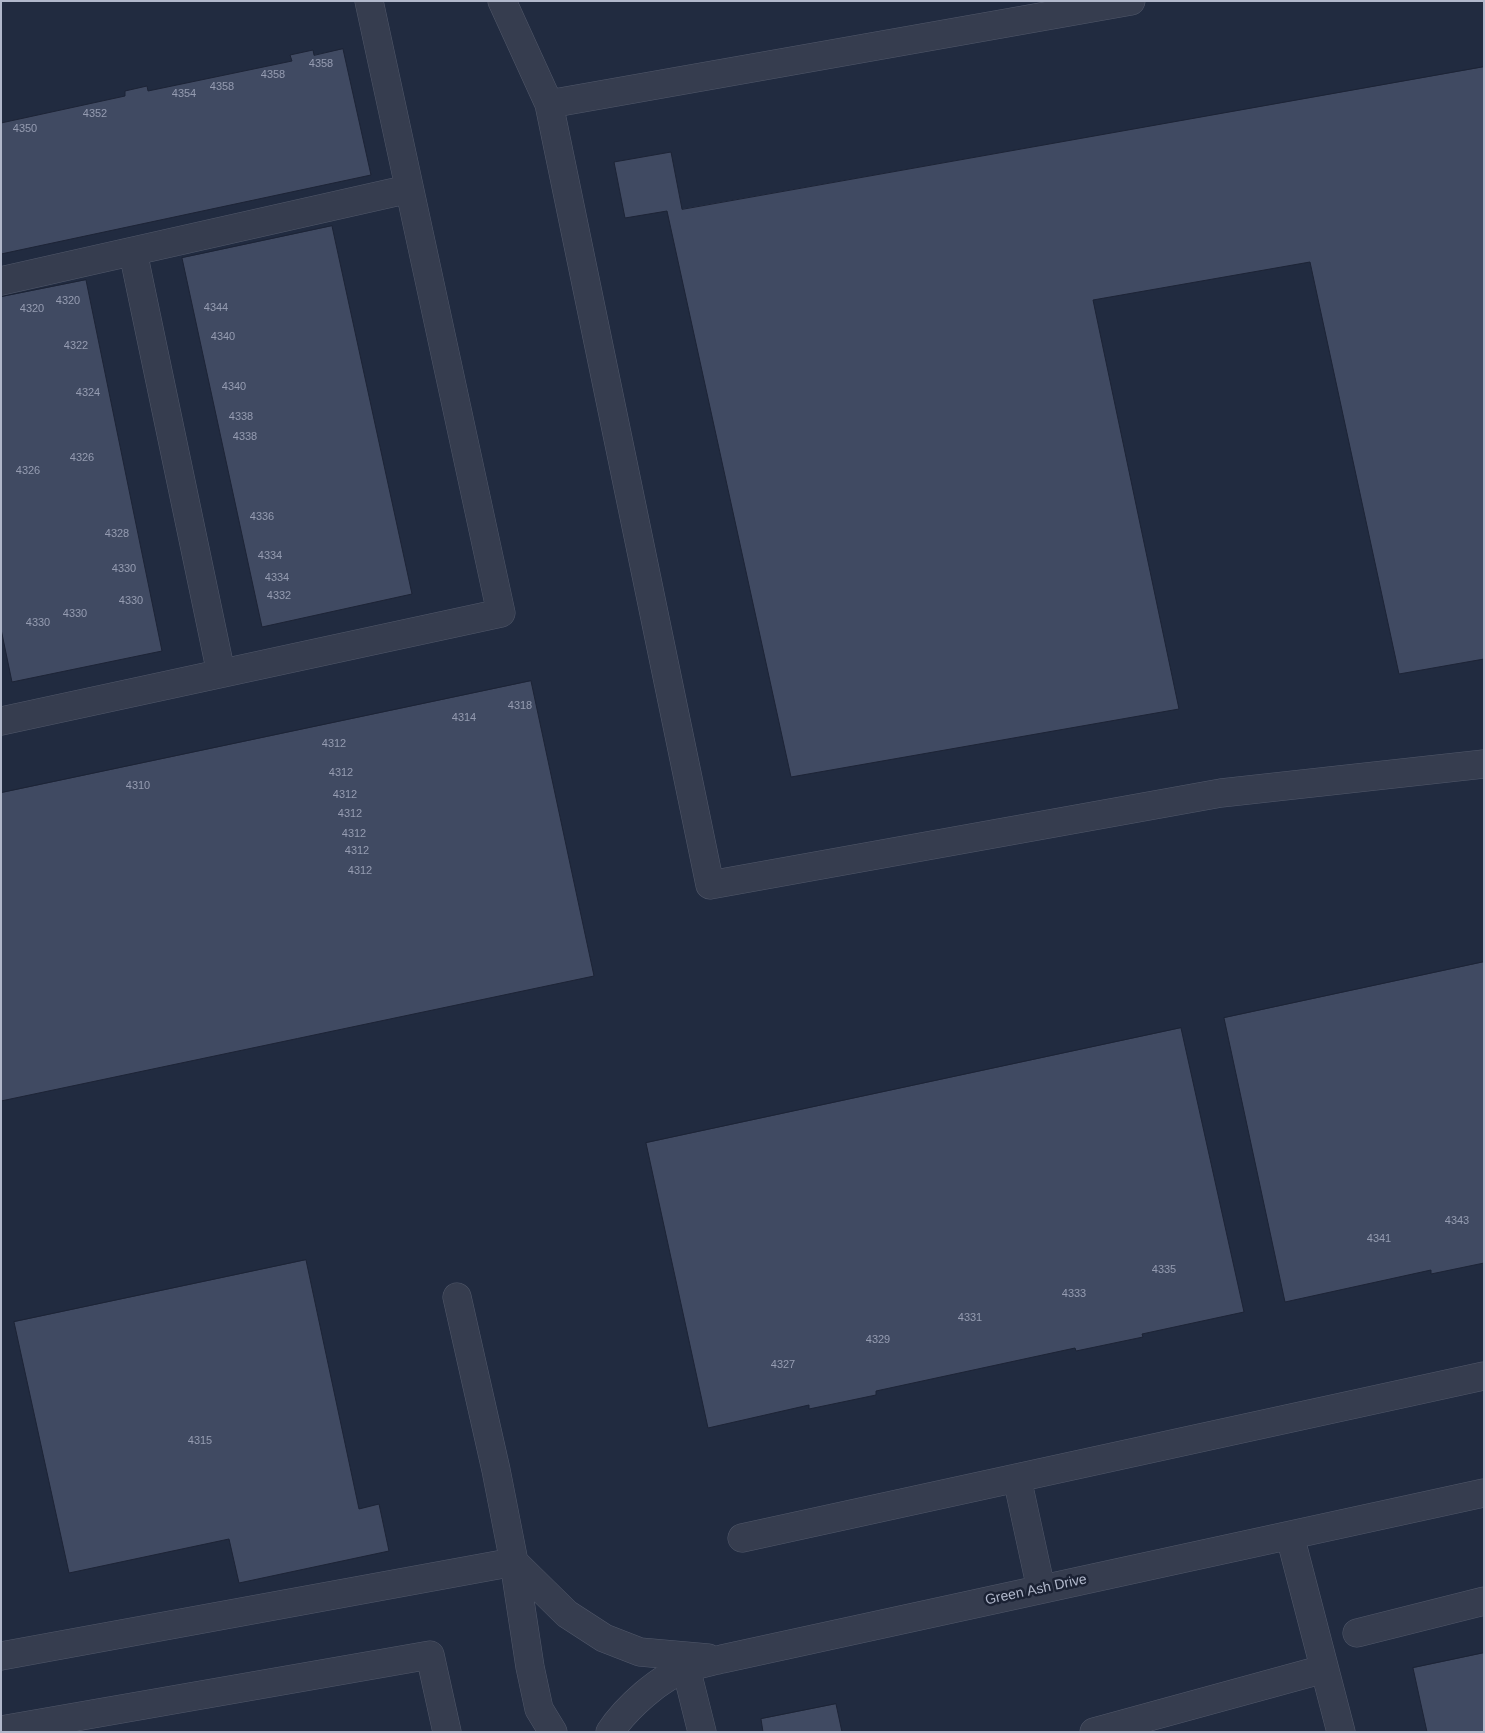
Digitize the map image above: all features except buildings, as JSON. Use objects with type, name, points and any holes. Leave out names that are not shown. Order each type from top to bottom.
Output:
[{"type":"street","points":[[1,721],[501,612],[369,1]]},
{"type":"street","points":[[502,1],[549,104],[710,885],[1220,793],[1484,764]]},
{"type":"street","points":[[549,104],[1131,1]]},
{"type":"street","points":[[1,281],[409,189]]},
{"type":"street","points":[[133,252],[222,673]]},
{"type":"street","points":[[457,1297],[496,1470],[514,1562],[529,1658],[536,1720],[553,1732]]},
{"type":"street","points":[[742,1538],[1484,1376]]},
{"type":"street","points":[[1017,1478],[1041,1589]]},
{"type":"street","name":"Green Ash Drive","points":[[610,1732],[617,1722],[652,1688],[686,1668],[1484,1493]]},
{"type":"street","points":[[1290,1536],[1341,1732]]},
{"type":"street","points":[[1,1656],[514,1562]]},
{"type":"street","points":[[514,1562],[566,1614],[604,1638],[640,1652],[722,1659]]},
{"type":"street","points":[[1357,1633],[1484,1601]]},
{"type":"street","points":[[1,1730],[430,1655],[447,1732]]},
{"type":"street","points":[[686,1668],[702,1732]]},
{"type":"street","points":[[1094,1732],[1324,1668]]}]
